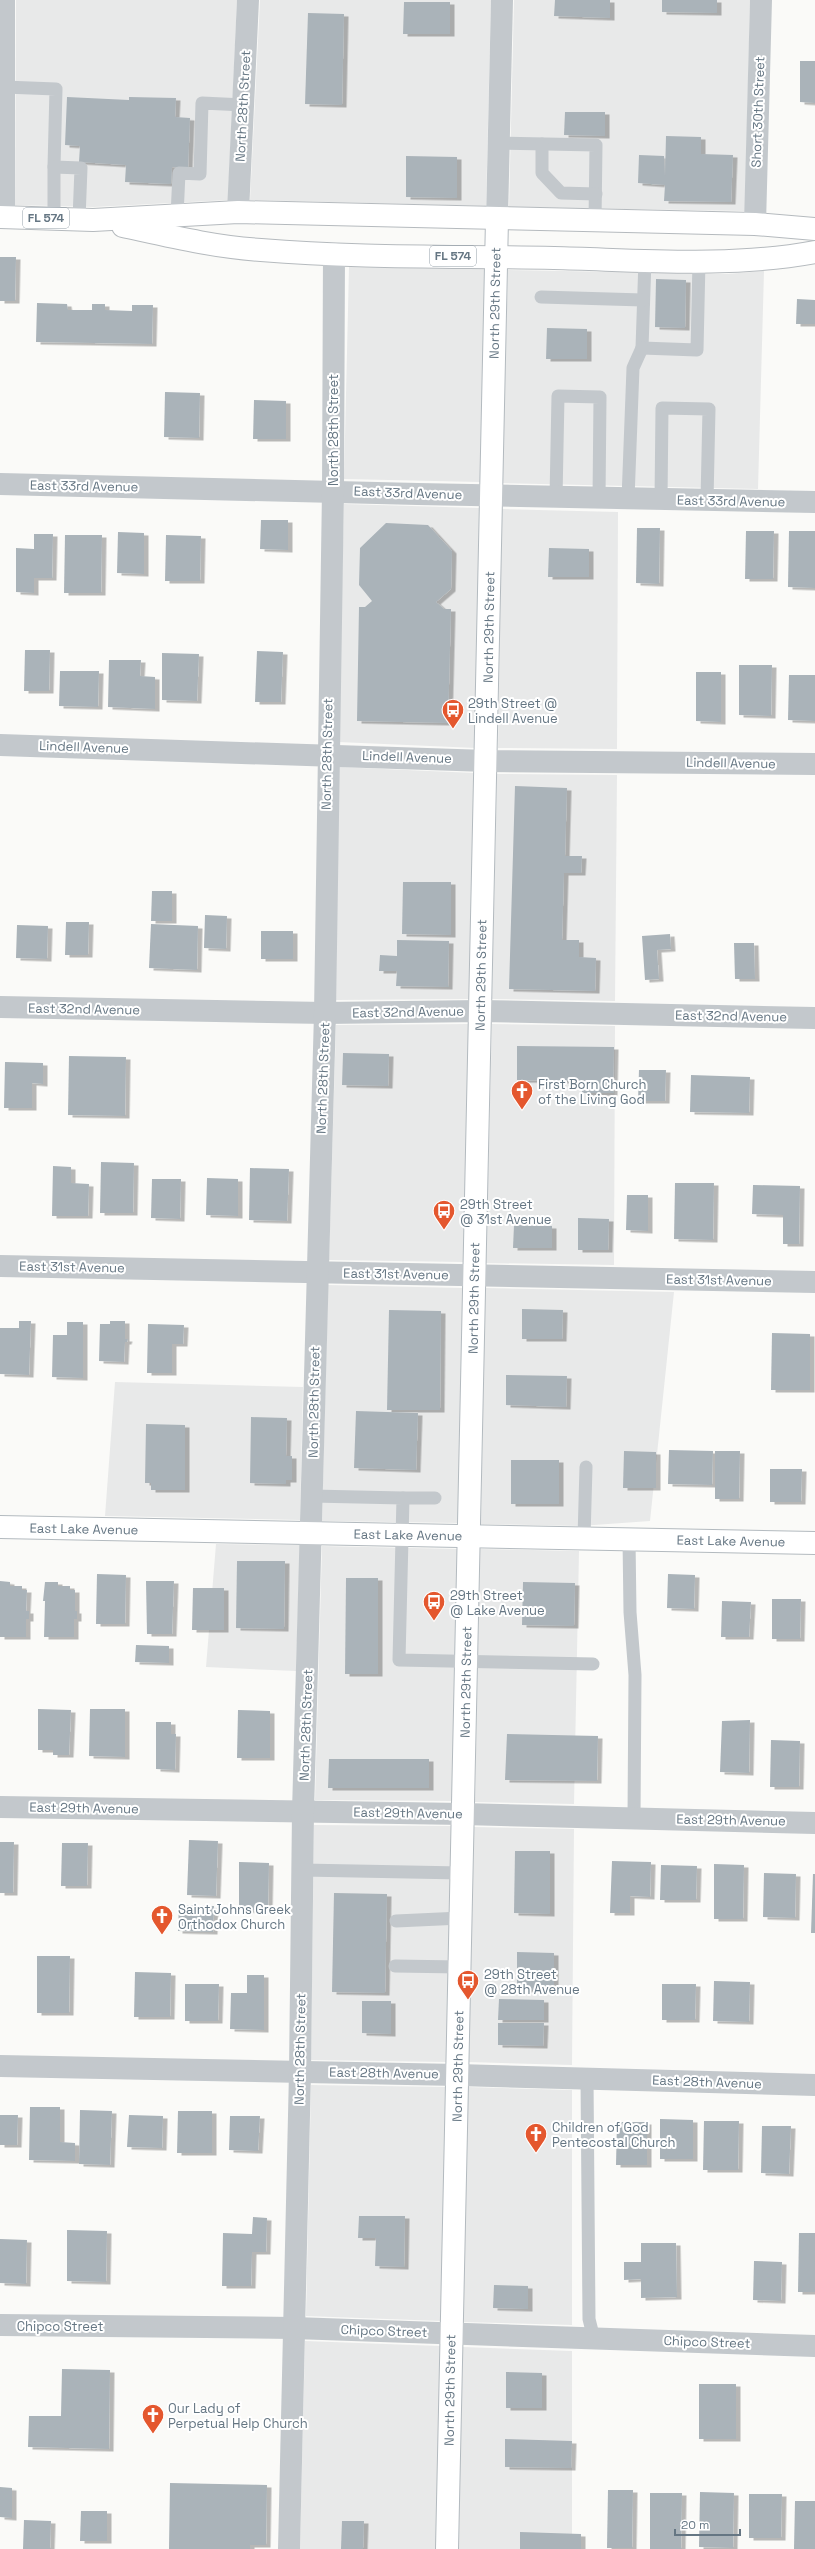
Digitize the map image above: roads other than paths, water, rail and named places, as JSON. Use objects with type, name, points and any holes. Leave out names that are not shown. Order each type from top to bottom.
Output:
[{"type":"street","points":[[2,217],[4,0]]},
{"type":"street","name":"North 28th Street","points":[[238,212],[248,0]]},
{"type":"street","name":"North 29th Street","points":[[447,2549],[502,0]]},
{"type":"street","name":"Short 30th Street","points":[[755,224],[761,0]]},
{"type":"street","name":"FL 574","points":[[2,217],[86,220],[238,212],[755,224],[815,228]]},
{"type":"street","name":"FL 574","points":[[86,220],[206,243],[260,250],[334,254],[699,261],[791,257],[815,252]]},
{"type":"street","name":"North 28th Street","points":[[289,2549],[300,2072],[303,1812],[325,1013],[327,754],[333,491],[334,254]]},
{"type":"street","name":"East 33rd Avenue","points":[[0,484],[333,491],[599,499],[815,502]]},
{"type":"street","name":"Lindell Avenue","points":[[0,745],[327,754],[486,761],[815,764]]},
{"type":"street","name":"East 32nd Avenue","points":[[0,1007],[325,1013],[481,1011],[815,1018]]},
{"type":"street","name":"East 31st Avenue","points":[[0,1266],[815,1282]]},
{"type":"street","name":"East Lake Avenue","points":[[0,1527],[815,1543]]},
{"type":"street","name":"East 29th Avenue","points":[[0,1807],[463,1814],[815,1823]]},
{"type":"street","name":"East 28th Avenue","points":[[0,2066],[587,2078],[815,2085]]},
{"type":"street","name":"Chipco Street","points":[[0,2326],[294,2328],[815,2346]]},
{"type":"lane","points":[[4,87],[56,89],[54,218]]},
{"type":"lane","points":[[177,216],[178,173],[200,174],[202,103],[244,105]]},
{"type":"lane","points":[[499,143],[596,145],[595,221]]},
{"type":"lane","points":[[542,144],[542,173],[561,193],[596,194]]},
{"type":"lane","points":[[54,167],[81,168],[86,220]]},
{"type":"lane","points":[[628,499],[633,368],[642,348],[645,260]]},
{"type":"lane","points":[[642,348],[697,350],[699,261]]},
{"type":"lane","points":[[541,297],[643,300]]},
{"type":"lane","points":[[556,498],[558,396],[600,397],[599,499]]},
{"type":"lane","points":[[661,500],[662,408],[709,409],[707,500]]},
{"type":"lane","points":[[584,1538],[586,1467]]},
{"type":"lane","points":[[312,1496],[435,1498]]},
{"type":"lane","points":[[403,1498],[399,1660],[593,1664]]},
{"type":"lane","points":[[629,1539],[630,1612],[635,1675],[634,1818]]},
{"type":"lane","points":[[302,1870],[462,1873]]},
{"type":"lane","points":[[396,1921],[461,1918]]},
{"type":"lane","points":[[395,1966],[460,1967]]},
{"type":"lane","points":[[587,2078],[589,2319],[594,2339]]},
{"type":"place","name":"29th Street @ Lindell Avenue","points":[[453,730]]},
{"type":"place","name":"First Born Church of the Living God","points":[[522,1110]]},
{"type":"place","name":"29th Street @ 31st Avenue","points":[[444,1230]]},
{"type":"place","name":"29th Street @ Lake Avenue","points":[[434,1622]]},
{"type":"place","name":"Saint Johns Greek Orthodox Church","points":[[162,1936]]},
{"type":"place","name":"29th Street @ 28th Avenue","points":[[468,2000]]},
{"type":"place","name":"Children of God Pentecostal Church","points":[[536,2154]]},
{"type":"place","name":"Our Lady of Perpetual Help Church","points":[[153,2434]]}]
